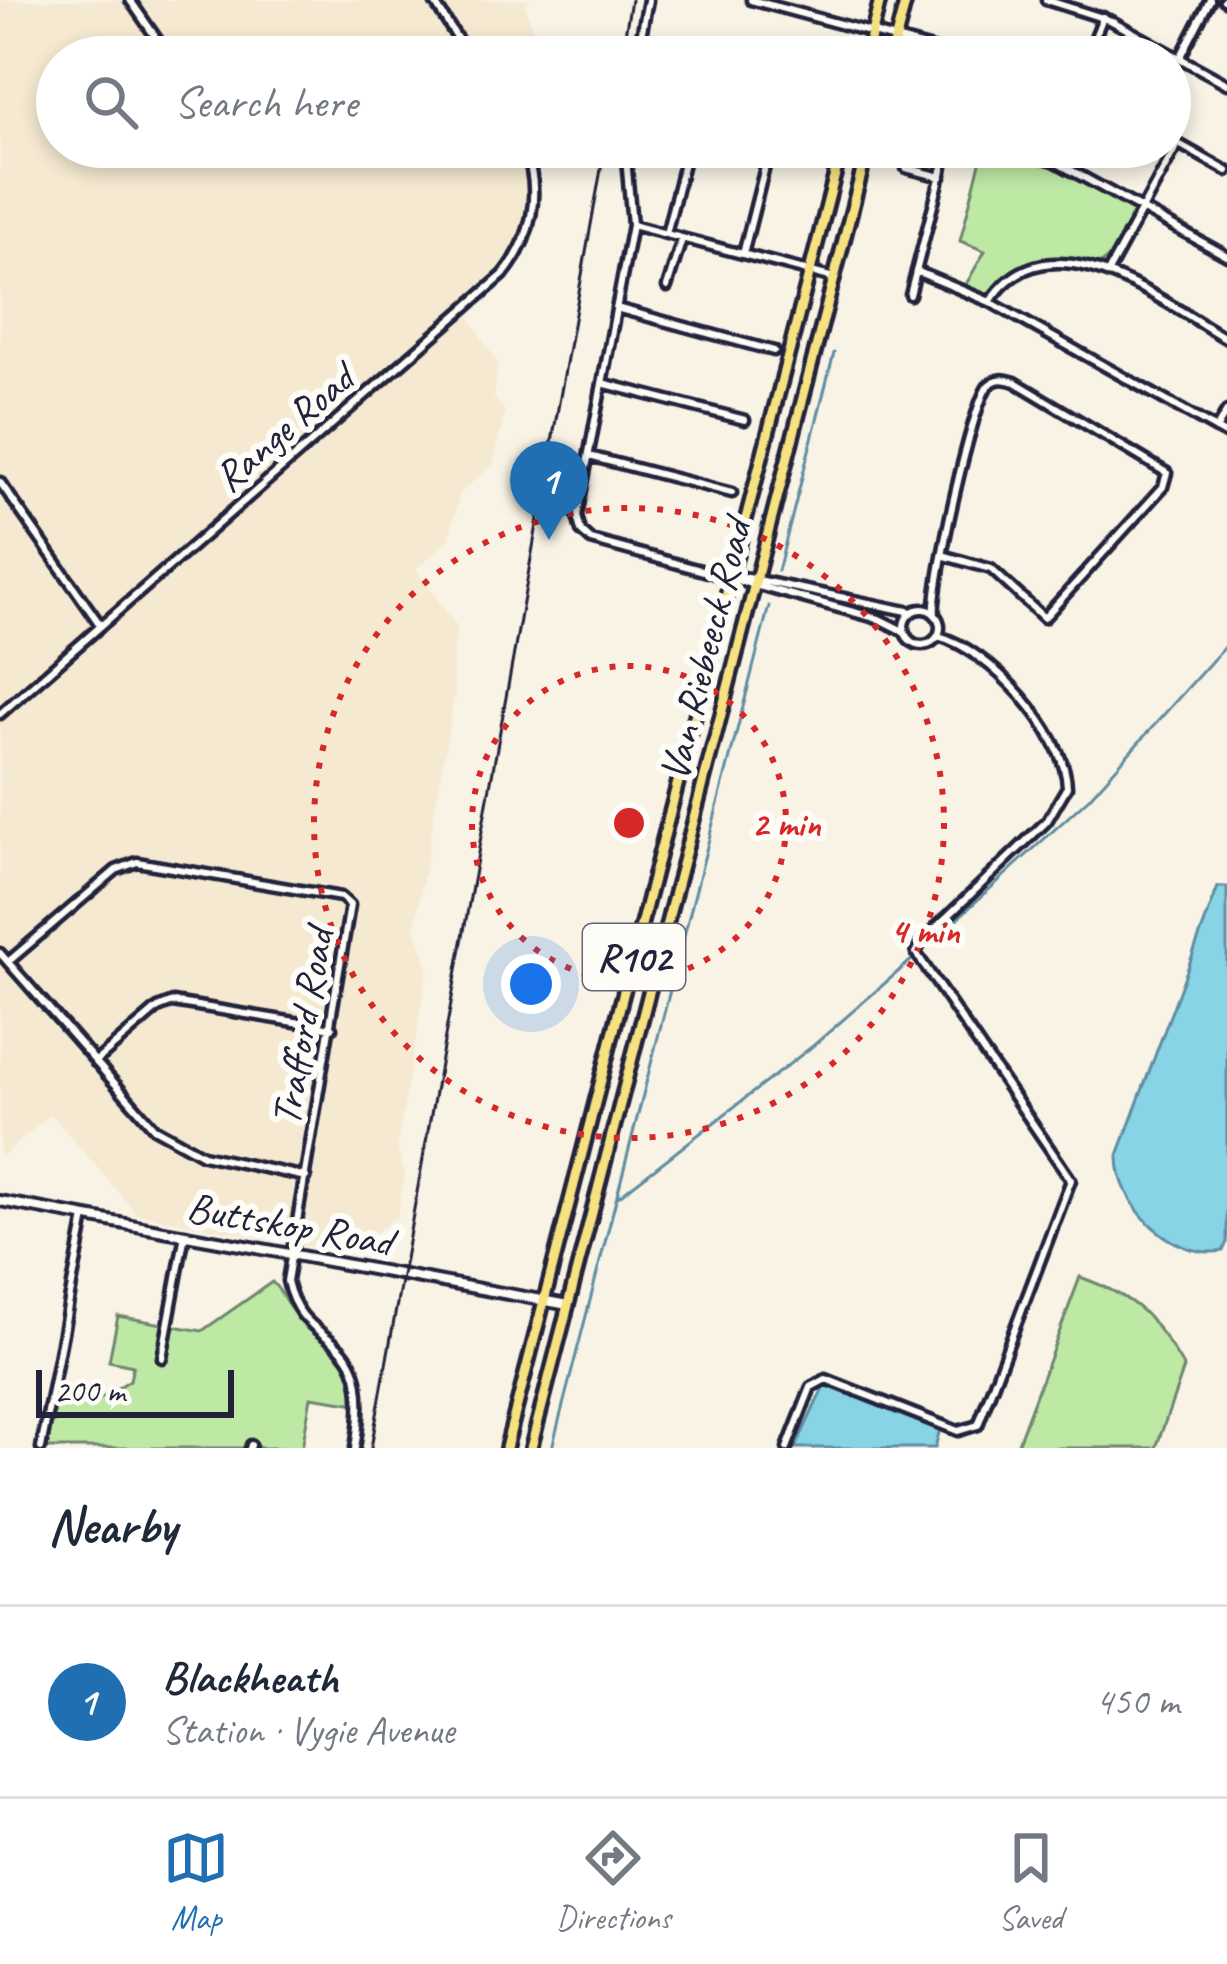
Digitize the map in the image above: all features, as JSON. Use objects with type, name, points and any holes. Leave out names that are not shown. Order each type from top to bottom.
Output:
[{"type":"main road","points":[[871,36],[880,0]]},
{"type":"main road","points":[[897,36],[906,0]]},
{"type":"main road","name":"Van Riebeeck Road","points":[[506,1448],[837,168]]},
{"type":"main road","name":"Van Riebeeck Road","points":[[531,1448],[863,168]]},
{"type":"street","points":[[130,0],[155,36]]},
{"type":"street","points":[[433,0],[456,36]]},
{"type":"street","points":[[642,36],[648,0]]},
{"type":"street","points":[[752,0],[888,36]]},
{"type":"street","points":[[1046,0],[1102,17],[1138,36]]},
{"type":"street","points":[[1191,37],[1210,0]]},
{"type":"street","points":[[1095,36],[1102,17]]},
{"type":"street","points":[[1191,64],[1227,84]]},
{"type":"street","points":[[1191,151],[1227,171]]},
{"type":"street","name":"Range Road","points":[[0,714],[502,275],[523,243],[532,214],[530,168]]},
{"type":"street","points":[[627,168],[632,224],[577,520],[584,535],[879,619],[919,645],[938,636],[965,646],[1025,703],[1060,748],[1067,774],[1063,800],[991,880],[922,941],[916,953],[1071,1180],[979,1425],[958,1431],[826,1379],[811,1388],[787,1448]]},
{"type":"street","points":[[666,234],[683,168]]},
{"type":"street","points":[[743,254],[765,168]]},
{"type":"street","points":[[906,168],[940,177]]},
{"type":"street","points":[[910,295],[943,168]]},
{"type":"street","points":[[1068,168],[1227,256]]},
{"type":"street","points":[[1108,272],[1161,168]]},
{"type":"street","points":[[632,224],[834,278]]},
{"type":"street","points":[[667,287],[682,238]]},
{"type":"street","points":[[991,302],[1004,285],[1041,265],[1074,263],[1108,272],[1227,339]]},
{"type":"street","points":[[916,271],[991,302],[1227,435]]},
{"type":"street","points":[[616,308],[775,351]]},
{"type":"street","points":[[938,636],[932,591],[983,392],[996,380],[1015,382],[1167,472],[1163,487],[1044,618],[991,568],[942,555]]},
{"type":"street","points":[[602,382],[745,420]]},
{"type":"street","points":[[1216,429],[1227,411]]},
{"type":"street","points":[[589,456],[732,493]]},
{"type":"street","points":[[0,482],[101,626]]},
{"type":"street","points":[[755,583],[886,611],[935,615]]},
{"type":"street","points":[[905,632],[914,611],[932,591]]},
{"type":"street","name":"Trafford Road","points":[[8,962],[116,870],[137,862],[341,897],[352,909],[287,1281],[303,1310],[348,1356],[360,1382],[355,1448]]},
{"type":"street","points":[[0,952],[144,1119],[172,1141],[203,1155],[306,1178]]},
{"type":"street","points":[[94,1063],[158,1008],[173,1003],[332,1028]]},
{"type":"street","name":"Buttskop Road","points":[[0,1201],[568,1305]]},
{"type":"street","points":[[41,1448],[85,1216]]},
{"type":"street","points":[[162,1358],[184,1234]]},
{"type":"shaded area","points":[[0,0],[530,0],[524,4],[535,36],[36,36],[36,168],[529,168],[529,230],[503,275],[466,312],[498,364],[494,398],[505,411],[493,464],[460,493],[448,541],[416,569],[457,627],[452,661],[455,693],[415,927],[428,968],[397,1146],[405,1175],[397,1217],[347,1253],[137,1214],[51,1114],[0,1158]]},
{"type":"green space","points":[[979,168],[1061,168],[1136,213],[1104,262],[1042,262],[985,295],[965,286],[985,251],[960,241]]},
{"type":"green space","points":[[1080,1277],[1116,1292],[1142,1310],[1184,1368],[1156,1448],[1016,1448]]},
{"type":"green space","points":[[272,1282],[343,1362],[355,1387],[357,1404],[311,1397],[302,1448],[47,1448],[49,1425],[57,1421],[51,1409],[56,1398],[91,1405],[130,1380],[133,1366],[109,1361],[118,1316],[202,1331]]},
{"type":"water","points":[[1218,887],[1227,887],[1227,1242],[1223,1251],[1204,1252],[1167,1238],[1137,1210],[1120,1174],[1118,1155]]},
{"type":"water","points":[[825,1384],[940,1429],[935,1448],[795,1448]]},
{"type":"waterway","points":[[778,571],[834,353]]},
{"type":"waterway","points":[[552,1448],[769,606]]},
{"type":"waterway","points":[[921,952],[1089,798],[1227,644]]},
{"type":"waterway","points":[[618,1197],[814,1045],[915,957]]},
{"type":"railway","points":[[625,36],[631,0]]},
{"type":"railway","points":[[371,1448],[601,168]]},
{"type":"place","name":"Blackheath","points":[[549,540]]}]
